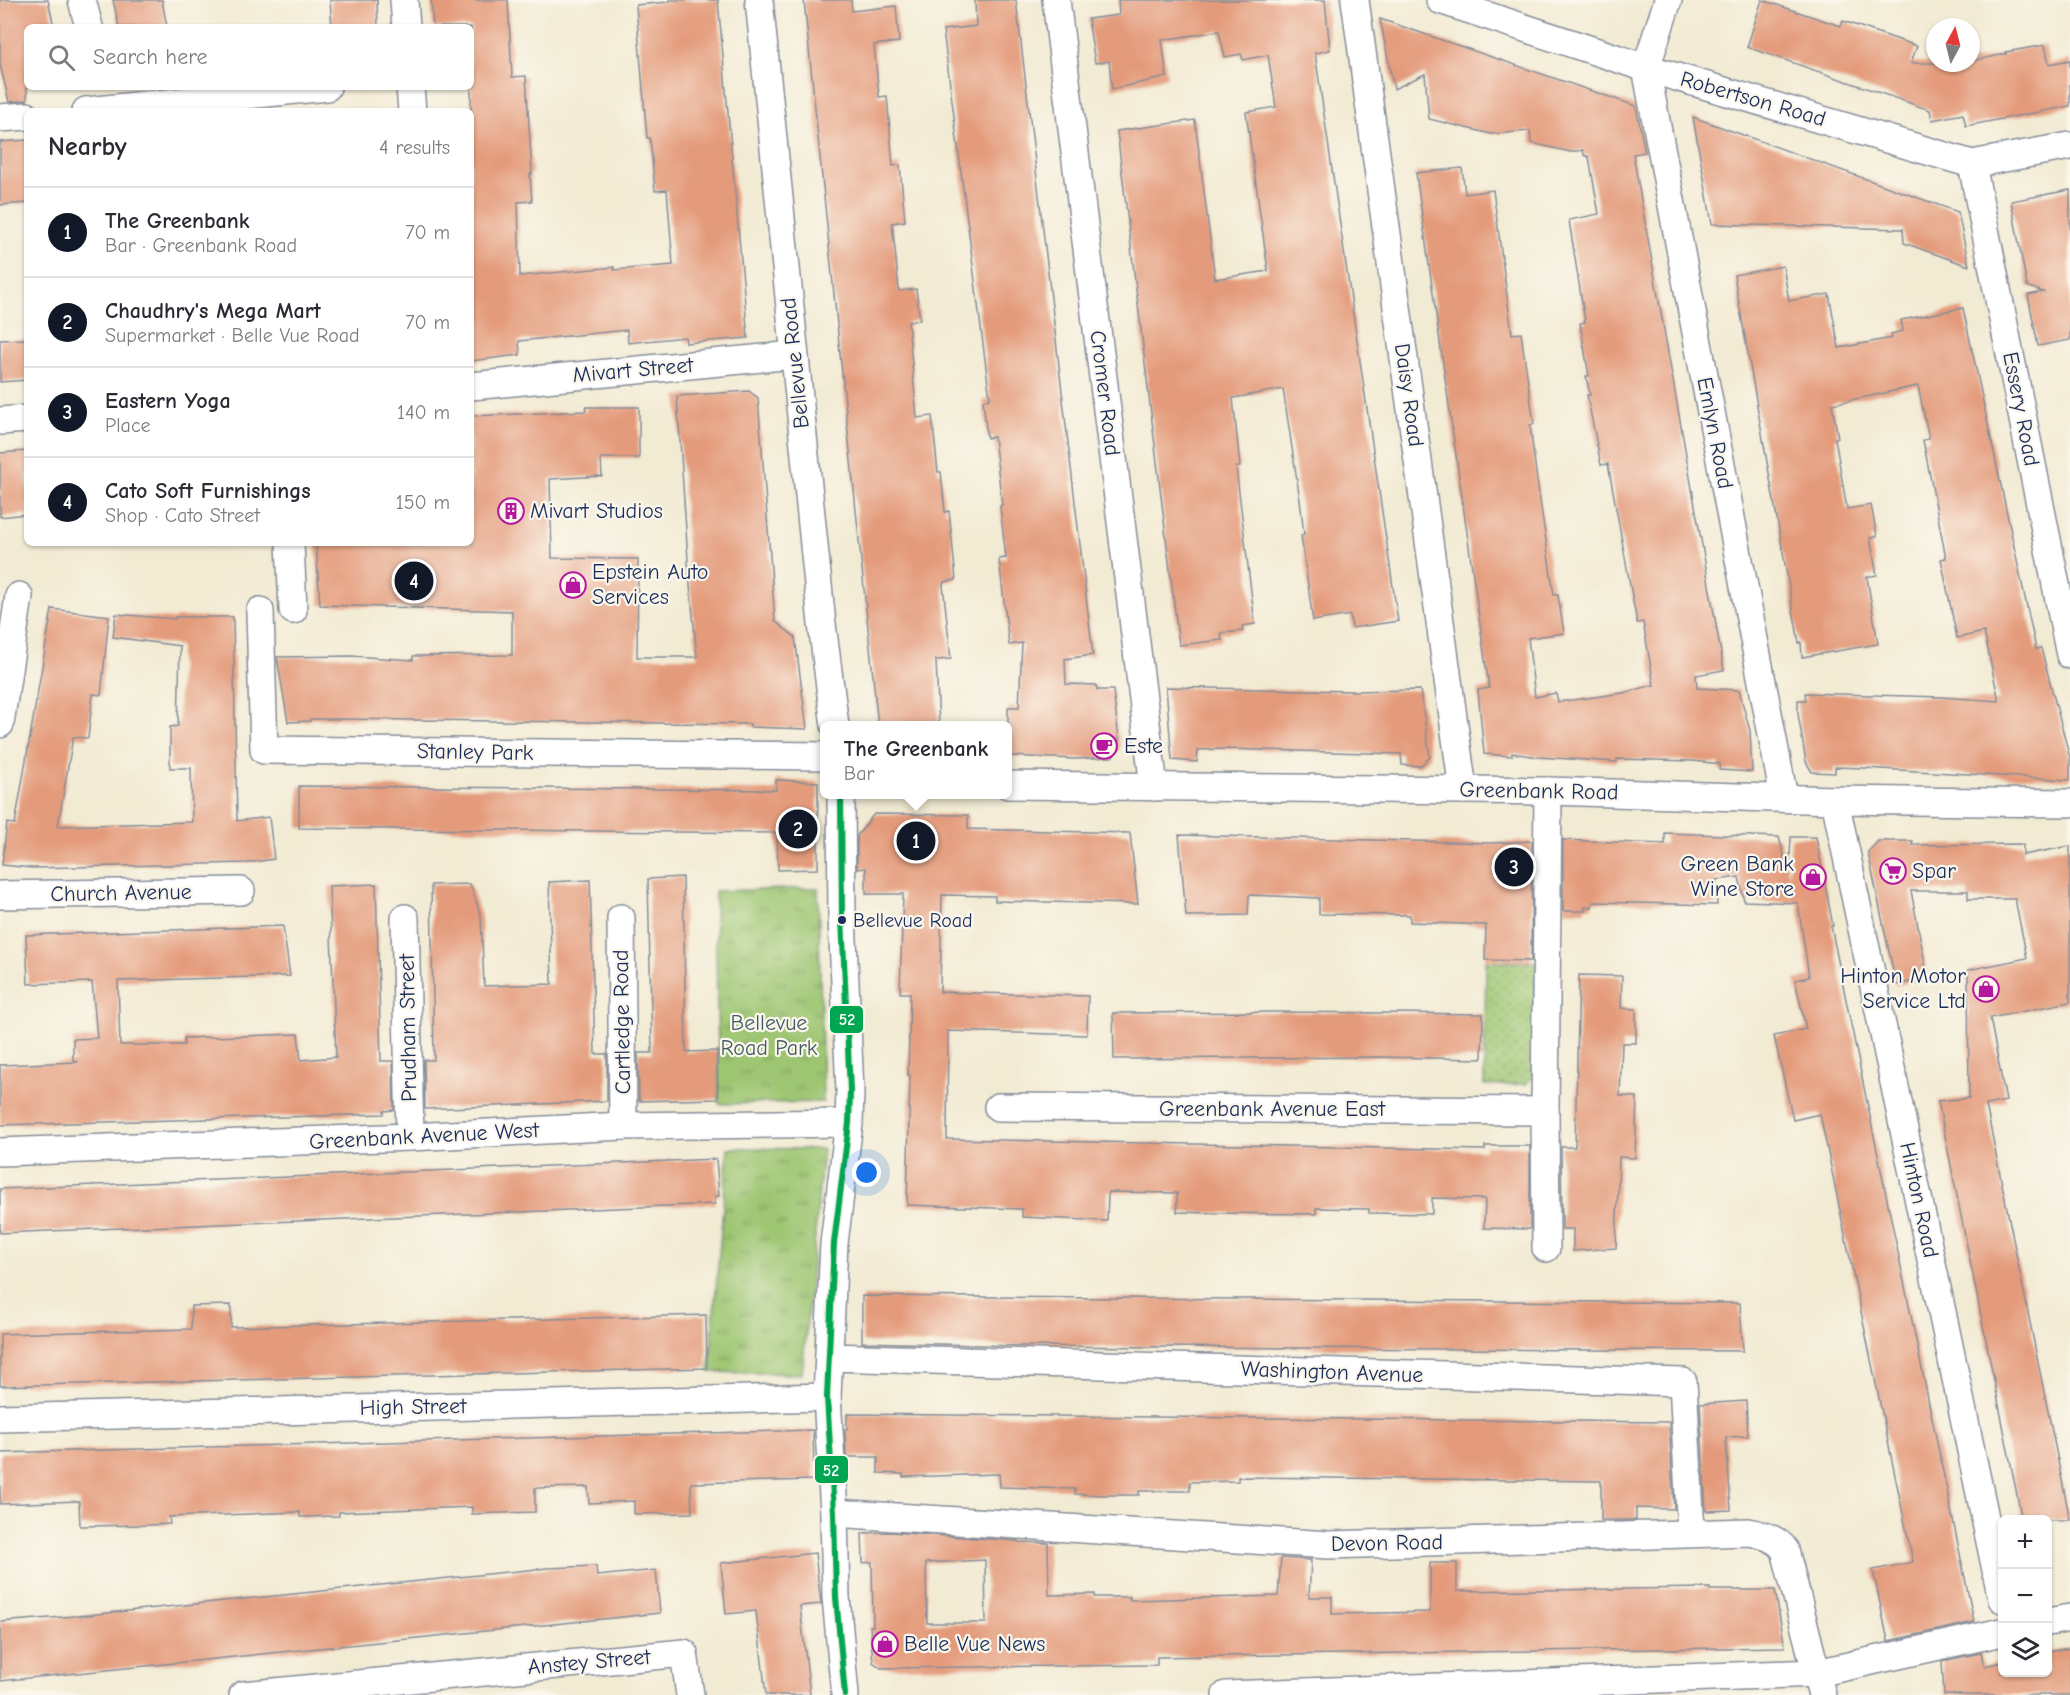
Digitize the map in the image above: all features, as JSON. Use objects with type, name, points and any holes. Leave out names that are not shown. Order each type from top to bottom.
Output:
[{"type":"street","points":[[82,0],[88,24]]},
{"type":"street","points":[[405,0],[406,24]]},
{"type":"street","name":"Bellevue Road","points":[[759,0],[822,624],[834,721]]},
{"type":"street","name":"Cromer Road","points":[[1056,0],[1155,787]]},
{"type":"street","name":"Daisy Road","points":[[1354,0],[1464,789]]},
{"type":"street","name":"Robertson Road","points":[[1440,0],[1646,68],[1972,164],[2070,146]]},
{"type":"street","points":[[1646,68],[1668,0]]},
{"type":"street","name":"Emlyn Road","points":[[1646,68],[1784,798]]},
{"type":"street","points":[[100,102],[282,90]]},
{"type":"street","points":[[410,90],[412,108]]},
{"type":"street","points":[[0,118],[24,116]]},
{"type":"street","name":"Essery Road","points":[[1972,164],[2070,655]]},
{"type":"street","name":"Mivart Street","points":[[474,386],[794,355]]},
{"type":"street","points":[[0,421],[24,419]]},
{"type":"street","points":[[290,546],[293,610]]},
{"type":"street","points":[[0,724],[19,596]]},
{"type":"street","name":"Stanley Park","points":[[260,611],[264,750],[820,756]]},
{"type":"street","name":"Greenbank Road","points":[[1012,785],[1464,789],[1835,800],[2070,803]]},
{"type":"street","points":[[1546,1248],[1548,791]]},
{"type":"street","points":[[841,799],[842,918],[850,1091],[849,1123],[834,1243],[827,1397],[836,1597],[845,1695]]},
{"type":"street","name":"Hinton Road","points":[[1835,800],[1998,1580]]},
{"type":"street","name":"Church Avenue","points":[[0,895],[241,891]]},
{"type":"street","name":"Prudham Street","points":[[405,918],[410,1137]]},
{"type":"street","name":"Cartledge Road","points":[[621,918],[622,1126]]},
{"type":"street","name":"Greenbank Avenue East","points":[[999,1107],[1545,1111]]},
{"type":"street","name":"Greenbank Avenue West","points":[[0,1152],[410,1137],[622,1126],[849,1123]]},
{"type":"street","name":"Washington Avenue","points":[[829,1357],[1683,1383],[1691,1533]]},
{"type":"street","name":"High Street","points":[[0,1418],[827,1397]]},
{"type":"street","name":"Devon Road","points":[[834,1513],[1329,1545],[1691,1533],[1760,1533],[1775,1540],[1787,1554],[1819,1684]]},
{"type":"street","points":[[2052,1621],[2070,1618]]},
{"type":"street","points":[[1226,1695],[1819,1684],[1998,1633]]},
{"type":"street","name":"Anstey Street","points":[[243,1695],[684,1653],[690,1695]]},
{"type":"green space","name":"Bellevue Road Park","points":[[818,888],[823,1102],[719,1104],[715,891]]},
{"type":"green space","points":[[1486,962],[1536,962],[1533,1076],[1526,1084],[1484,1086]]},
{"type":"green space","points":[[728,1148],[823,1149],[802,1374],[709,1372]]},
{"type":"building","points":[[0,0],[48,0],[53,24],[24,24],[24,90],[27,90],[27,100],[9,102],[0,64]]},
{"type":"building","points":[[113,0],[162,0],[166,24],[118,24]]},
{"type":"building","points":[[330,0],[377,0],[378,24],[332,24]]},
{"type":"building","points":[[431,0],[508,0],[512,77],[526,76],[532,174],[530,174],[532,201],[518,202],[520,276],[614,267],[614,270],[673,265],[667,190],[655,191],[650,138],[647,138],[636,5],[669,2],[669,0],[718,0],[748,338],[686,343],[685,337],[628,343],[627,330],[519,341],[520,355],[474,361],[474,108],[471,108],[471,90],[474,90],[474,24],[433,24]]},
{"type":"building","points":[[804,0],[851,0],[852,11],[896,6],[899,42],[874,45],[879,97],[887,96],[893,166],[900,165],[905,221],[892,223],[899,291],[916,289],[920,320],[908,322],[917,418],[932,416],[945,512],[949,511],[956,580],[944,582],[943,585],[951,659],[936,660],[939,721],[877,721]]},
{"type":"building","points":[[975,0],[1016,0],[1093,655],[1065,659],[1066,684],[1096,685],[1097,690],[1113,690],[1120,748],[1112,757],[1076,759],[1012,756],[1012,721],[1008,721],[1008,707],[1019,707],[1022,643],[1009,645],[999,559],[1006,558],[1000,506],[1002,505],[994,437],[987,438],[983,400],[990,399],[943,30],[976,26]]},
{"type":"building","points":[[1118,0],[1325,0],[1330,50],[1315,53],[1398,621],[1352,628],[1350,615],[1313,621],[1301,535],[1304,534],[1300,500],[1283,389],[1233,398],[1240,467],[1236,467],[1255,624],[1242,626],[1243,631],[1221,633],[1222,640],[1179,645],[1117,131],[1195,120],[1215,279],[1268,271],[1246,112],[1276,107],[1268,55],[1243,60],[1241,54],[1225,57],[1219,31],[1162,40],[1167,77],[1112,89],[1109,61],[1095,63],[1088,19],[1119,15]]},
{"type":"building","points":[[1762,0],[1841,26],[1843,21],[1917,46],[1911,63],[1926,63],[1926,72],[1980,72],[1980,59],[2045,45],[2049,64],[2070,60],[2070,106],[1966,126],[1963,114],[1932,120],[1930,110],[1747,47]]},
{"type":"building","points":[[1380,19],[1636,106],[1645,152],[1633,154],[1724,670],[1696,675],[1697,688],[1739,690],[1750,731],[1752,772],[1719,770],[1720,764],[1693,761],[1617,759],[1617,762],[1512,753],[1512,756],[1484,754],[1478,690],[1489,688],[1416,173],[1462,168],[1465,194],[1493,190],[1512,334],[1521,333],[1534,424],[1530,425],[1536,473],[1554,595],[1558,595],[1564,633],[1528,638],[1535,697],[1556,693],[1558,702],[1623,693],[1654,685],[1643,622],[1637,623],[1608,464],[1601,465],[1587,395],[1590,395],[1586,376],[1589,376],[1580,323],[1585,322],[1569,220],[1599,214],[1589,157],[1584,155],[1583,150],[1571,152],[1531,143],[1530,131],[1491,134],[1429,119],[1425,74],[1394,89]]},
{"type":"building","points":[[1693,117],[1958,212],[1969,266],[1904,243],[1903,229],[1712,224]]},
{"type":"building","points":[[24,140],[24,203],[0,205],[0,142]]},
{"type":"building","points":[[2070,190],[2070,340],[2038,346],[2028,295],[2043,292],[2027,286],[2011,201]]},
{"type":"building","points":[[1783,266],[1789,301],[1829,294],[1839,348],[1892,338],[1891,334],[1903,331],[1901,320],[1963,308],[2036,649],[2041,648],[2070,758],[2070,780],[1835,767],[1835,773],[1812,772],[1806,762],[1798,714],[1798,700],[1806,700],[1805,693],[1999,701],[1984,632],[1957,638],[1941,559],[1946,558],[1923,440],[1929,439],[1918,386],[1832,404],[1838,438],[1835,438],[1847,509],[1871,505],[1877,536],[1870,538],[1877,575],[1867,577],[1878,644],[1802,657],[1734,275]]},
{"type":"building","points":[[24,339],[24,380],[0,382],[0,340]]},
{"type":"building","points":[[749,391],[758,398],[775,621],[795,637],[807,729],[750,727],[750,724],[337,719],[288,722],[277,657],[351,656],[413,660],[413,656],[512,655],[512,611],[320,605],[316,546],[474,546],[474,416],[586,411],[586,407],[639,407],[639,458],[601,458],[602,476],[550,479],[552,558],[638,559],[637,657],[697,657],[677,396]]},
{"type":"building","points":[[24,451],[24,514],[0,517],[0,453]]},
{"type":"building","points":[[52,609],[109,616],[101,695],[93,694],[88,738],[73,737],[58,826],[192,822],[191,768],[170,768],[170,727],[178,726],[180,646],[113,637],[116,614],[175,619],[175,617],[233,617],[237,821],[269,817],[274,859],[247,863],[32,868],[2,865],[7,823],[15,824]]},
{"type":"building","points":[[1166,687],[1351,691],[1420,690],[1430,757],[1420,766],[1402,765],[1401,754],[1224,749],[1198,750],[1197,762],[1172,760]]},
{"type":"building","points":[[776,780],[818,782],[818,869],[778,870],[777,833],[299,828],[299,786],[776,790]]},
{"type":"building","points":[[874,814],[968,815],[968,829],[1130,833],[1138,904],[995,901],[995,896],[942,895],[940,992],[1088,996],[1087,1035],[948,1031],[947,1139],[1485,1150],[1485,1146],[1530,1146],[1530,1229],[1484,1228],[1485,1199],[1432,1198],[1432,1214],[1369,1213],[1369,1209],[1316,1208],[1316,1214],[1211,1213],[1177,1212],[1177,1193],[1108,1192],[1107,1221],[1022,1217],[1022,1209],[907,1205],[910,993],[900,993],[903,894],[866,894],[866,868],[857,869],[857,836]]},
{"type":"building","points":[[1665,833],[1779,837],[1789,875],[1791,837],[1816,837],[1833,926],[1831,926],[1974,1622],[1888,1641],[1873,1570],[1913,1562],[1820,1114],[1793,1120],[1774,1036],[1806,1029],[1795,980],[1809,977],[1798,903],[1744,901],[1739,877],[1716,880],[1717,905],[1593,902],[1592,907],[1585,907],[1585,911],[1563,911],[1563,840],[1665,844]]},
{"type":"building","points":[[1179,835],[1490,843],[1532,841],[1531,961],[1485,960],[1486,925],[1410,922],[1410,915],[1319,914],[1319,898],[1249,895],[1248,915],[1186,916]]},
{"type":"building","points":[[1878,841],[1913,841],[1912,845],[2023,844],[2023,855],[2070,846],[2070,1002],[1990,1018],[2006,1101],[1986,1105],[2070,1520],[2052,1520],[2052,1515],[2021,1515],[1938,1101],[1969,1098],[1968,970],[2027,958],[2015,899],[1968,899],[1968,891],[1911,891],[1928,978],[1896,985],[1868,852]]},
{"type":"building","points":[[683,877],[686,1052],[717,1051],[718,1099],[639,1101],[638,1053],[652,1053],[648,879]]},
{"type":"building","points":[[590,880],[595,1054],[607,1054],[607,1101],[425,1109],[424,1060],[434,1060],[431,885],[470,884],[481,916],[484,986],[552,984],[549,882]]},
{"type":"building","points":[[376,884],[381,1061],[393,1061],[394,1110],[384,1111],[384,1114],[0,1125],[0,1065],[78,1062],[73,1060],[73,1039],[97,1038],[92,982],[28,984],[26,935],[283,926],[290,976],[118,981],[120,1045],[184,1045],[184,1038],[298,1034],[301,1060],[336,1057],[329,886]]},
{"type":"building","points":[[1579,975],[1622,976],[1621,1008],[1636,1009],[1636,1043],[1622,1043],[1620,1096],[1637,1097],[1635,1158],[1619,1157],[1616,1248],[1573,1251],[1573,1229],[1562,1229],[1561,1147],[1575,1147]]},
{"type":"building","points":[[1113,1013],[1483,1014],[1482,1059],[1380,1057],[1114,1059]]},
{"type":"building","points":[[716,1159],[719,1196],[715,1196],[715,1204],[0,1233],[0,1189]]},
{"type":"building","points":[[862,1296],[1740,1303],[1743,1351],[1017,1346],[862,1342]]},
{"type":"building","points":[[231,1305],[231,1327],[706,1315],[707,1368],[0,1386],[0,1334],[191,1329],[191,1306]]},
{"type":"building","points":[[1746,1401],[1748,1436],[1726,1437],[1731,1510],[1706,1511],[1700,1404]]},
{"type":"building","points":[[847,1414],[1669,1422],[1674,1509],[1636,1508],[1636,1520],[1601,1520],[1601,1481],[1238,1477],[1238,1481],[1190,1482],[1190,1491],[1139,1491],[1139,1495],[1109,1495],[1075,1494],[1075,1489],[1000,1487],[999,1474],[903,1477],[903,1474],[878,1473],[878,1457],[846,1457]]},
{"type":"building","points":[[813,1430],[814,1480],[691,1483],[692,1513],[634,1514],[634,1501],[589,1503],[588,1487],[535,1488],[535,1512],[472,1514],[472,1507],[339,1512],[339,1516],[300,1517],[300,1512],[169,1517],[170,1524],[148,1525],[80,1526],[79,1501],[0,1504],[0,1453]]},
{"type":"building","points":[[890,1532],[1048,1543],[1049,1595],[1095,1594],[1095,1597],[1130,1597],[1130,1600],[1278,1596],[1281,1558],[1311,1560],[1309,1597],[1332,1597],[1332,1614],[1430,1612],[1430,1563],[1457,1563],[1457,1591],[1710,1588],[1710,1590],[1775,1590],[1785,1647],[1157,1657],[1157,1665],[881,1668],[873,1662],[870,1626],[873,1626],[872,1562],[863,1563],[862,1533]],"holes":[[[985,1560],[986,1623],[927,1623],[926,1563]]]},
{"type":"building","points":[[815,1553],[821,1604],[800,1606],[810,1695],[766,1695],[756,1611],[726,1614],[721,1563]]},
{"type":"building","points":[[596,1566],[597,1576],[656,1570],[660,1613],[0,1681],[0,1622],[547,1568]]},
{"type":"building","points":[[2070,1648],[2070,1695],[1944,1695],[1942,1661],[1981,1653],[1984,1666],[1998,1663],[1998,1677],[2052,1677],[2052,1651]]},
{"type":"transit line","name":"52","points":[[841,799],[842,918],[850,1091],[849,1123],[834,1243],[827,1397],[836,1597],[845,1695]]},
{"type":"place","name":"Mivart Studios","points":[[511,511]]},
{"type":"place","name":"Cato Soft Furnishings","points":[[414,581]]},
{"type":"place","name":"Epstein Auto Services","points":[[573,585]]},
{"type":"place","name":"Este","points":[[1104,746]]},
{"type":"place","name":"Chaudhry's Mega Mart","points":[[798,829]]},
{"type":"place","name":"The Greenbank","points":[[916,841]]},
{"type":"place","name":"Eastern Yoga","points":[[1514,867]]},
{"type":"place","name":"Spar","points":[[1893,871]]},
{"type":"place","name":"Green Bank Wine Store","points":[[1813,877]]},
{"type":"place","name":"Bellevue Road","points":[[842,920]]},
{"type":"place","name":"Hinton Motor Service Ltd","points":[[1986,989]]},
{"type":"place","name":"Belle Vue News","points":[[885,1644]]}]
